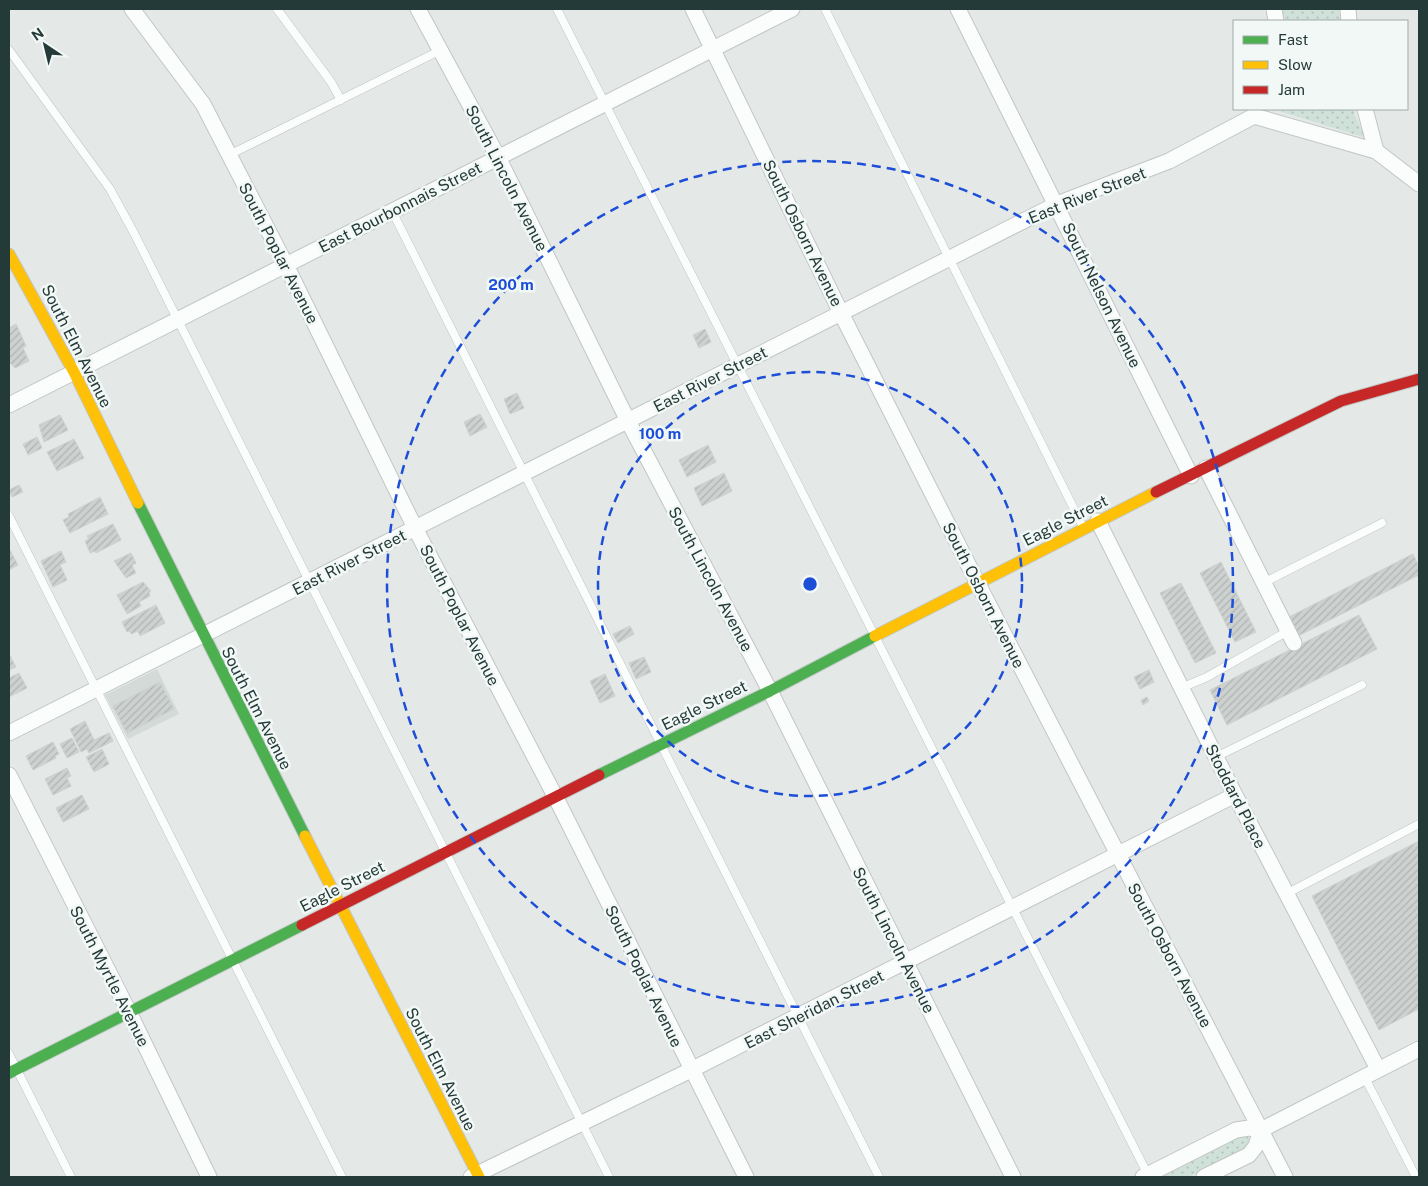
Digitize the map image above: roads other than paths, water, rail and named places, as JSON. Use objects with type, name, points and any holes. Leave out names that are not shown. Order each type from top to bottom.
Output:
[{"type":"street","name":"South Poplar Avenue","points":[[132,9],[203,104],[286,265],[415,528],[555,796],[746,1177]]},
{"type":"street","name":"South Lincoln Avenue","points":[[418,9],[498,157],[628,421],[770,691],[1014,1177]]},
{"type":"street","name":"South Osborn Avenue","points":[[693,9],[714,48],[841,313],[977,582],[1284,1177]]},
{"type":"street","name":"East Bourbonnais Street","points":[[9,405],[792,9]]},
{"type":"street","name":"South Nelson Avenue","points":[[958,9],[1057,204],[1191,476]]},
{"type":"street","points":[[1365,110],[1376,151]]},
{"type":"street","name":"East River Street","points":[[9,733],[1057,204],[1169,161],[1256,113],[1376,151],[1419,184]]},
{"type":"street","name":"South Elm Avenue","points":[[9,254],[13,268],[74,372],[203,636],[475,1176]]},
{"type":"street","name":"Eagle Street","points":[[13,1071],[555,796],[770,691],[1084,528],[1341,401],[1419,378]]},
{"type":"street","points":[[1206,468],[1291,637]]},
{"type":"street","name":"Stoddard Place","points":[[1098,522],[1286,894],[1371,1073]]},
{"type":"street","name":"South Myrtle Avenue","points":[[9,775],[129,1012],[209,1177]]},
{"type":"street","name":"East Sheridan Street","points":[[475,1176],[798,1017],[1235,795]]},
{"type":"street","points":[[1146,1176],[1236,1130],[1249,1128],[1261,1130],[1419,1049]]},
{"type":"street","points":[[1204,1177],[1249,1155],[1256,1146],[1261,1130]]},
{"type":"lane","points":[[278,9],[331,82],[340,100]]},
{"type":"lane","points":[[557,9],[1146,1176]]},
{"type":"lane","points":[[825,9],[1084,528]]},
{"type":"lane","points":[[9,50],[110,189],[178,319],[609,1177]]},
{"type":"lane","points":[[229,155],[441,50]]},
{"type":"lane","points":[[392,211],[878,1177]]},
{"type":"lane","points":[[9,516],[342,1177]]},
{"type":"lane","points":[[1263,583],[1382,523]]},
{"type":"lane","points":[[1181,688],[1291,637]]},
{"type":"lane","points":[[1216,757],[1362,685]]},
{"type":"lane","points":[[1286,894],[1419,824]]},
{"type":"lane","points":[[9,1054],[13,1071],[71,1177]]},
{"type":"lane","points":[[1371,1073],[1416,1177]]}]
